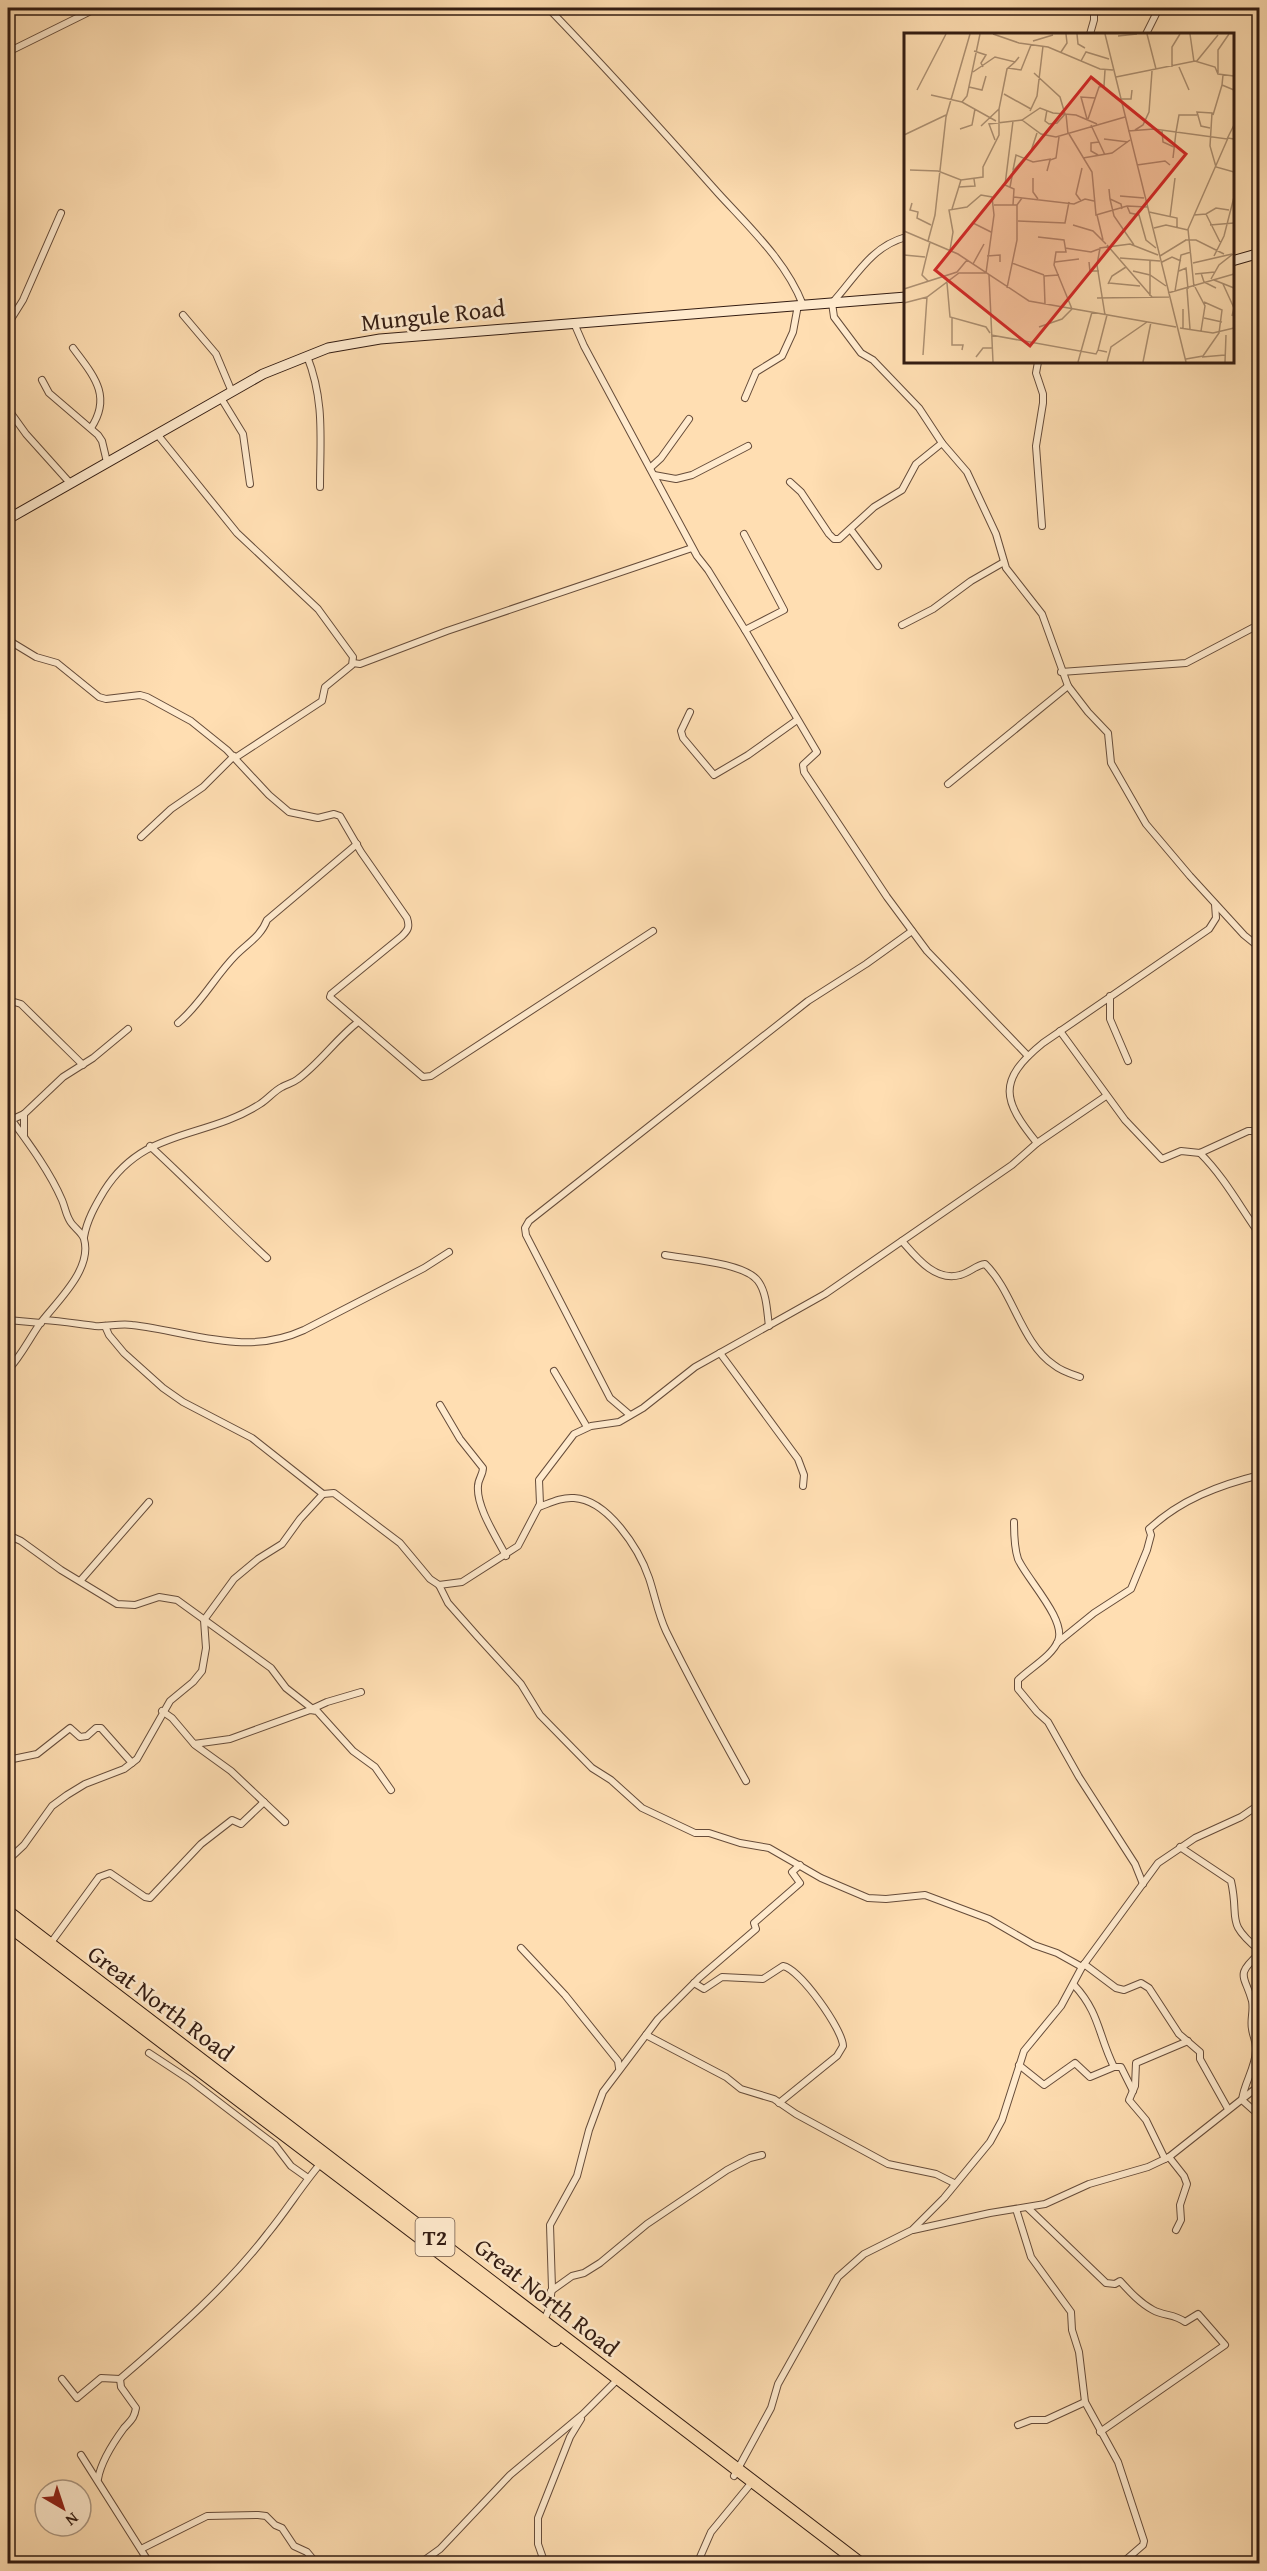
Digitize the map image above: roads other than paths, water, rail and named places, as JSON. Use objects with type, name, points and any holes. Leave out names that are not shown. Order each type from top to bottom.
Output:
[{"type":"highway","name":"Great North Road","points":[[8,1912],[324,2159]]},
{"type":"highway","name":"Great North Road","points":[[8,1925],[324,2159],[736,2473],[861,2564]]},
{"type":"highway","name":"Great North Road","points":[[750,2483],[850,2564]]},
{"type":"street","points":[[8,51],[97,8]]},
{"type":"street","points":[[548,8],[780,262],[797,290],[801,305],[793,332],[782,356],[756,372],[745,398]]},
{"type":"street","points":[[1090,33],[1094,8]]},
{"type":"street","points":[[1146,33],[1159,8]]},
{"type":"street","points":[[8,324],[23,300],[61,213]]},
{"type":"street","points":[[904,238],[884,244],[875,251],[832,303],[834,317],[861,353],[873,360],[919,408],[942,443],[967,472],[978,493],[1006,568],[1042,614],[1061,672],[1068,686],[1081,705],[1108,733],[1111,763],[1146,824],[1244,935],[1260,948]]},
{"type":"street","points":[[1234,261],[1260,253]]},
{"type":"street","name":"Mungule Road","points":[[8,519],[263,374],[344,344],[574,322],[904,297]]},
{"type":"street","points":[[183,315],[216,354],[232,392]]},
{"type":"street","points":[[574,322],[584,346],[692,548],[745,630],[817,752],[803,765],[804,772],[912,931],[945,972],[1028,1056]]},
{"type":"street","points":[[73,348],[94,376],[100,394],[99,416],[91,428]]},
{"type":"street","points":[[307,356],[320,399],[322,443],[320,487]]},
{"type":"street","points":[[1038,363],[1036,374],[1043,394],[1036,446],[1042,526]]},
{"type":"street","points":[[42,380],[49,393],[91,428],[102,441],[107,462]]},
{"type":"street","points":[[221,398],[243,434],[250,484]]},
{"type":"street","points":[[8,409],[26,434],[70,483]]},
{"type":"street","points":[[650,468],[661,458],[689,419]]},
{"type":"street","points":[[157,434],[245,542],[266,558],[325,616],[353,657],[353,663]]},
{"type":"street","points":[[790,482],[801,492],[834,539],[839,539],[874,507],[902,490],[916,464],[942,443]]},
{"type":"street","points":[[654,475],[676,479],[692,475],[748,446]]},
{"type":"street","points":[[851,530],[878,566]]},
{"type":"street","points":[[744,534],[784,610],[745,630]]},
{"type":"street","points":[[141,837],[171,809],[203,787],[234,757],[322,702],[325,687],[353,663],[360,664],[447,631],[692,548]]},
{"type":"street","points":[[902,625],[933,609],[971,581],[1004,562]]},
{"type":"street","points":[[1061,672],[1186,663],[1260,624]]},
{"type":"street","points":[[8,640],[36,657],[57,663],[99,697],[106,699],[140,695],[191,722],[234,757],[269,795],[289,812],[318,818],[334,814],[340,816],[407,918],[409,925],[408,931],[331,994],[333,999],[358,1022],[427,1078],[653,931]]},
{"type":"street","points":[[948,784],[1068,686]]},
{"type":"street","points":[[690,712],[681,731],[683,738],[714,775],[748,755],[797,720]]},
{"type":"street","points":[[178,1023],[215,984],[236,955],[260,934],[267,920],[357,844]]},
{"type":"street","points":[[1037,1143],[1016,1116],[1008,1092],[1011,1082],[1028,1056],[1060,1031],[1209,929],[1216,918],[1215,903]]},
{"type":"street","points":[[630,1416],[610,1398],[571,1323],[526,1235],[525,1228],[529,1221],[798,1008],[867,964],[912,931]]},
{"type":"street","points":[[1110,996],[1110,1019],[1128,1061]]},
{"type":"street","points":[[8,1004],[11,1001],[21,1004],[83,1065]]},
{"type":"street","points":[[8,1370],[80,1270],[84,1261],[86,1225],[107,1185],[131,1159],[150,1146],[252,1109],[280,1088],[297,1081],[342,1034],[358,1022]]},
{"type":"street","points":[[84,1237],[69,1221],[62,1199],[24,1135],[9,1118],[24,1114],[63,1077],[83,1065],[128,1029]]},
{"type":"street","points":[[1060,1031],[1125,1120],[1162,1159],[1181,1151],[1200,1153],[1248,1131],[1256,1131],[1260,1135]]},
{"type":"street","points":[[439,1586],[462,1582],[506,1556],[518,1546],[539,1507],[539,1479],[569,1439],[587,1427],[619,1422],[630,1416],[695,1367],[825,1294],[1012,1165],[1037,1143],[1106,1096]]},
{"type":"street","points":[[24,1114],[24,1135]]},
{"type":"street","points":[[150,1146],[205,1196],[226,1220],[267,1258]]},
{"type":"street","points":[[1200,1153],[1215,1167],[1260,1235]]},
{"type":"street","points":[[902,1241],[928,1269],[944,1274],[960,1275],[985,1264],[997,1278],[1038,1350],[1053,1365],[1080,1377]]},
{"type":"street","points":[[8,1320],[105,1326],[130,1324],[242,1344],[287,1338],[424,1268],[449,1252]]},
{"type":"street","points":[[665,1255],[750,1273],[762,1288],[769,1326]]},
{"type":"street","points":[[105,1326],[109,1335],[124,1353],[164,1389],[183,1402],[252,1438],[322,1494],[334,1493],[381,1530],[393,1536],[430,1579],[439,1586],[448,1603],[521,1684],[540,1715],[592,1768],[611,1780],[642,1808],[695,1833],[709,1833],[740,1843],[762,1845],[822,1878],[868,1898],[886,1899],[925,1895],[990,1919],[1034,1945],[1083,1966],[1116,1988],[1124,1990],[1137,1983],[1145,1985],[1179,2034],[1200,2052],[1200,2059],[1228,2109]]},
{"type":"street","points":[[720,1353],[798,1459],[804,1475],[803,1486]]},
{"type":"street","points":[[554,1371],[587,1427]]},
{"type":"street","points":[[440,1405],[460,1439],[483,1468],[478,1486],[480,1497],[487,1521],[506,1556]]},
{"type":"street","points":[[1143,1884],[1135,1864],[1084,1786],[1048,1722],[1018,1689],[1018,1680],[1057,1643],[1094,1613],[1131,1589],[1150,1541],[1149,1529],[1165,1515],[1198,1496],[1234,1480],[1260,1475]]},
{"type":"street","points":[[8,1860],[24,1845],[52,1806],[85,1784],[132,1763],[146,1747],[162,1711],[170,1701],[193,1682],[201,1671],[206,1648],[204,1620],[234,1579],[248,1566],[282,1544],[322,1494]]},
{"type":"street","points":[[539,1507],[561,1499],[581,1499],[603,1511],[623,1532],[637,1551],[649,1577],[661,1621],[705,1710],[746,1781]]},
{"type":"street","points":[[81,1580],[149,1502]]},
{"type":"street","points":[[1014,1522],[1017,1555],[1023,1569],[1041,1593],[1058,1626],[1057,1643]]},
{"type":"street","points":[[8,1535],[21,1541],[117,1604],[125,1606],[159,1597],[170,1598],[188,1607],[271,1668],[286,1688],[320,1713],[353,1751],[375,1767],[392,1790]]},
{"type":"street","points":[[194,1744],[230,1739],[314,1709],[327,1702],[361,1692]]},
{"type":"street","points":[[162,1711],[172,1718],[194,1744],[231,1771],[285,1822]]},
{"type":"street","points":[[8,1760],[37,1754],[70,1728],[80,1737],[87,1736],[96,1728],[101,1728],[132,1763]]},
{"type":"street","points":[[50,1944],[99,1877],[110,1873],[150,1898],[201,1844],[232,1820],[241,1824],[264,1802]]},
{"type":"street","points":[[912,2230],[944,2198],[990,2142],[1000,2127],[1019,2065],[1030,2043],[1062,2006],[1083,1966],[1158,1863],[1180,1847],[1241,1817],[1260,1804]]},
{"type":"street","points":[[1180,1847],[1231,1881],[1234,1894],[1234,1924],[1241,1936],[1260,1952],[1248,1964],[1243,1978],[1253,2006],[1252,2030],[1257,2047],[1254,2065],[1242,2100]]},
{"type":"street","points":[[542,2325],[551,2291],[552,2221],[577,2176],[600,2098],[619,2068],[653,2025],[694,1983],[756,1929],[754,1923],[800,1883],[792,1872],[800,1865]]},
{"type":"street","points":[[522,1948],[565,1995],[618,2061],[619,2068]]},
{"type":"street","points":[[694,1983],[704,1989],[719,1978],[727,1976],[763,1979],[783,1966],[791,1970],[812,1991],[841,2037],[843,2046],[829,2064],[779,2103]]},
{"type":"street","points":[[1074,1985],[1092,2008],[1114,2067]]},
{"type":"street","points":[[646,2036],[726,2077],[741,2089],[779,2103],[888,2164],[936,2174],[954,2184]]},
{"type":"street","points":[[1176,2230],[1181,2220],[1180,2205],[1187,2184],[1184,2176],[1167,2158],[1146,2120],[1129,2100],[1133,2091],[1136,2063],[1188,2041]]},
{"type":"street","points":[[149,2053],[190,2080],[275,2145],[291,2166],[308,2178]]},
{"type":"street","points":[[1019,2065],[1044,2085],[1075,2063],[1090,2077],[1114,2067],[1122,2067],[1133,2091]]},
{"type":"street","points":[[736,2473],[771,2408],[778,2384],[838,2277],[864,2254],[912,2230],[1055,2201],[1089,2184],[1148,2167],[1167,2158],[1260,2085]]},
{"type":"street","points":[[1242,2100],[1260,2116]]},
{"type":"street","points":[[551,2291],[572,2276],[584,2273],[600,2263],[647,2224],[727,2170],[750,2158],[762,2155]]},
{"type":"street","points":[[62,2379],[77,2398],[101,2378],[120,2379],[204,2303],[239,2267],[269,2233],[324,2159]]},
{"type":"street","points":[[1028,2208],[1106,2283],[1115,2284],[1120,2280],[1136,2298],[1154,2310],[1178,2317],[1185,2322],[1198,2314],[1226,2345],[1100,2432]]},
{"type":"street","points":[[1016,2210],[1032,2257],[1071,2312],[1085,2402],[1120,2468],[1144,2542],[1121,2564]]},
{"type":"street","points":[[98,2479],[106,2455],[124,2428],[134,2418],[136,2408],[121,2387],[120,2379]]},
{"type":"street","points":[[419,2564],[440,2548],[510,2475],[583,2414],[616,2381]]},
{"type":"street","points":[[1018,2426],[1024,2422],[1046,2420],[1085,2402]]},
{"type":"street","points":[[545,2564],[538,2544],[538,2518],[570,2437],[583,2414]]},
{"type":"street","points":[[81,2455],[150,2564]]},
{"type":"street","points":[[697,2564],[711,2532],[750,2483]]},
{"type":"street","points":[[141,2549],[207,2516],[258,2515],[266,2516],[282,2528],[294,2546],[307,2552],[317,2564]]}]
